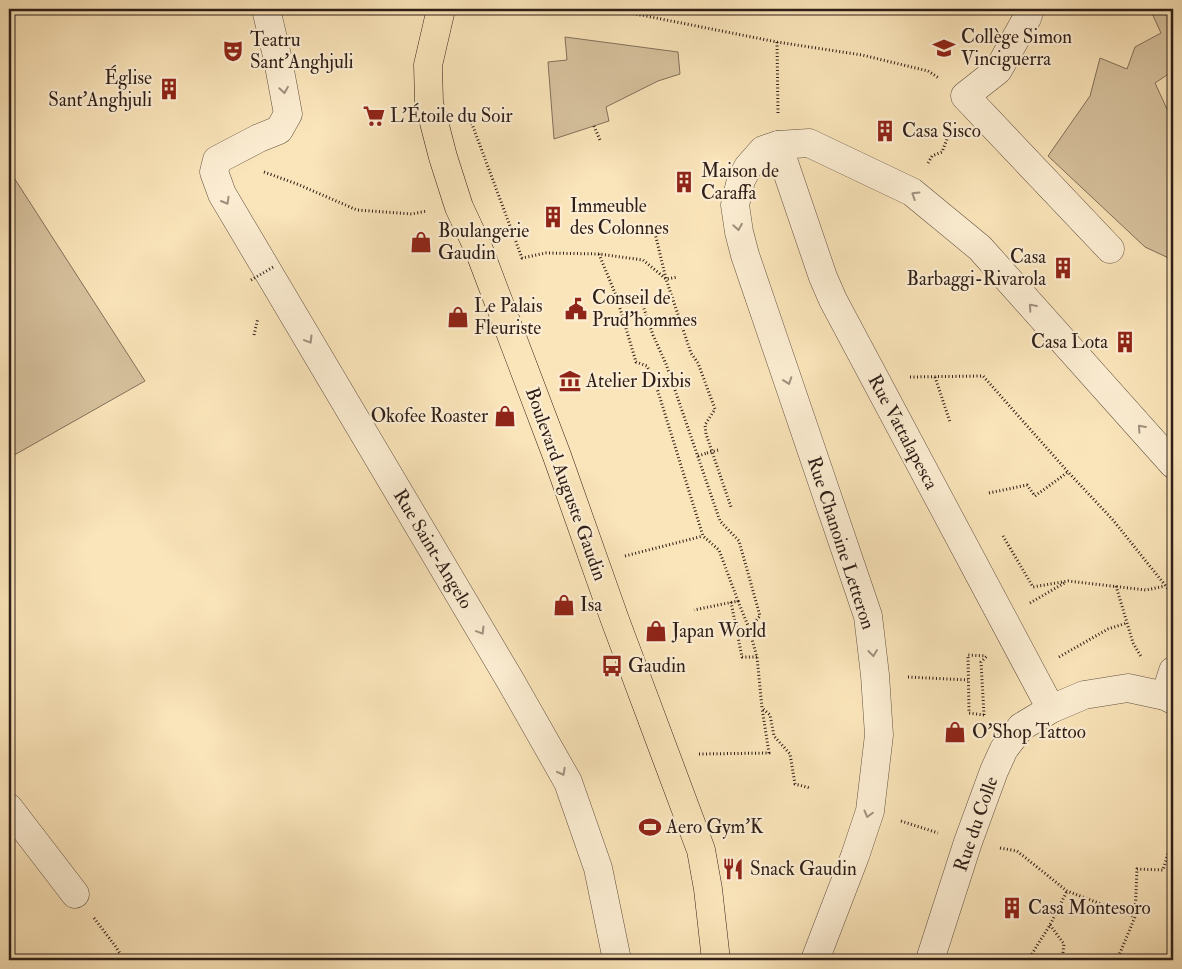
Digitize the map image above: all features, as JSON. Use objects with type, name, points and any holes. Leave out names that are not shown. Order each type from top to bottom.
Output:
[{"type":"main road","name":"Boulevard Auguste Gaudin","points":[[440,9],[428,65],[429,103],[443,158],[460,207],[482,259],[554,447],[700,850],[708,889],[716,960]]},
{"type":"street","points":[[221,157],[279,130],[288,114],[266,9]]},
{"type":"street","points":[[1029,13],[998,70],[965,96],[1110,249]]},
{"type":"street","points":[[778,145],[810,143],[920,197],[980,248],[1173,464]]},
{"type":"street","name":"Rue Vattalapesca","points":[[778,145],[823,277],[833,300],[1030,671],[1052,708]]},
{"type":"street","name":"Rue Chanoine Letteron","points":[[778,145],[763,150],[748,167],[741,180],[735,205],[736,214],[745,256],[868,616],[875,675],[879,735],[870,811],[855,856],[815,960]]},
{"type":"street","name":"Rue Saint-Angelo","points":[[221,157],[216,160],[214,172],[222,194],[510,680],[568,782],[598,868],[617,960]]},
{"type":"street","points":[[1169,698],[1173,671]]},
{"type":"street","name":"Rue du Colle","points":[[939,955],[968,842],[1004,748],[1021,727],[1052,708],[1084,695],[1128,688],[1169,698]]},
{"type":"street","points":[[9,808],[76,894]]},
{"type":"path","points":[[598,9],[636,14],[777,42],[862,55],[928,71],[965,96],[942,152],[932,156],[928,162]]},
{"type":"path","points":[[777,42],[778,145]]},
{"type":"path","points":[[429,103],[472,124],[522,258],[546,254],[599,254],[643,260],[666,279],[678,277]]},
{"type":"path","points":[[594,126],[600,140]]},
{"type":"path","points":[[221,157],[297,184],[357,210],[412,214],[460,207]]},
{"type":"path","points":[[655,233],[666,279],[691,353],[698,363],[715,409],[705,425],[706,434],[731,507]]},
{"type":"path","points":[[599,254],[617,298],[636,362],[647,366],[655,382],[703,536],[719,550],[749,629],[757,657],[762,708],[770,753],[666,755]]},
{"type":"path","points":[[251,280],[275,266]]},
{"type":"path","points":[[617,298],[641,300],[666,364],[720,521],[739,541],[760,616],[749,629]]},
{"type":"path","points":[[875,378],[983,376],[1113,520],[1173,595]]},
{"type":"path","points":[[935,377],[950,422]]},
{"type":"path","points":[[698,456],[718,450]]},
{"type":"path","points":[[990,493],[1027,485],[1035,496],[1068,472]]},
{"type":"path","points":[[596,566],[618,558],[703,536]]},
{"type":"path","points":[[1003,536],[1033,587],[1068,581],[1146,590],[1165,586]]},
{"type":"path","points":[[1025,606],[1068,581]]},
{"type":"path","points":[[1116,586],[1133,643],[1169,698]]},
{"type":"path","points":[[694,610],[738,601]]},
{"type":"path","points":[[731,602],[742,657],[757,657]]},
{"type":"path","points":[[1030,671],[1055,660],[1108,629],[1128,623]]},
{"type":"path","points":[[988,656],[981,662],[984,715],[969,713],[968,655],[994,656]]},
{"type":"path","points":[[925,678],[968,680]]},
{"type":"path","points":[[762,708],[770,715],[774,736],[790,754],[795,784],[810,788]]},
{"type":"path","points":[[870,811],[968,842],[1017,851],[1066,891],[1135,917]]},
{"type":"path","points":[[1117,960],[1135,917],[1137,869],[1162,870],[1173,837]]},
{"type":"path","points":[[1028,960],[1050,925],[1066,891]]},
{"type":"path","points":[[76,894],[124,960]]},
{"type":"path","points":[[1050,925],[1064,944],[1062,960]]},
{"type":"shaded area","points":[[1150,9],[1173,9],[1173,71],[1155,83],[1173,122],[1173,260],[1145,247],[1048,156],[1090,96],[1100,58],[1127,69],[1135,47],[1161,33]]},
{"type":"shaded area","points":[[565,37],[678,52],[680,74],[658,81],[606,107],[609,121],[554,139],[548,62],[567,60]]},
{"type":"shaded area","points":[[9,170],[145,381],[9,458]]},
{"type":"place","name":"Collège Simon Vinciguerra","points":[[944,48]]},
{"type":"place","name":"Teatru Sant’Anghjuli","points":[[233,51]]},
{"type":"place","name":"Église Sant'Anghjuli","points":[[169,89]]},
{"type":"place","name":"L'Étoile du Soir","points":[[374,116]]},
{"type":"place","name":"Casa Sisco","points":[[885,131]]},
{"type":"place","name":"Maison de Caraffa","points":[[684,182]]},
{"type":"place","name":"Immeuble des Colonnes","points":[[553,217]]},
{"type":"place","name":"Boulangerie Gaudin","points":[[421,242]]},
{"type":"place","name":"Casa Barbaggi-Rivarola","points":[[1063,268]]},
{"type":"place","name":"Conseil de Prud'hommes","points":[[576,309]]},
{"type":"place","name":"Le Palais Fleuriste","points":[[458,317]]},
{"type":"place","name":"Casa Lota","points":[[1125,342]]},
{"type":"place","name":"Atelier Dixbis","points":[[570,381]]},
{"type":"place","name":"Okofee Roaster","points":[[505,416]]},
{"type":"place","name":"Isa","points":[[564,605]]},
{"type":"place","name":"Japan World","points":[[656,631]]},
{"type":"place","name":"Gaudin","points":[[612,666]]},
{"type":"place","name":"O'Shop Tattoo","points":[[955,732]]},
{"type":"place","name":"Aero Gym'K","points":[[650,827]]},
{"type":"place","name":"Snack Gaudin","points":[[733,869]]},
{"type":"place","name":"Casa Montesoro","points":[[1012,908]]}]
